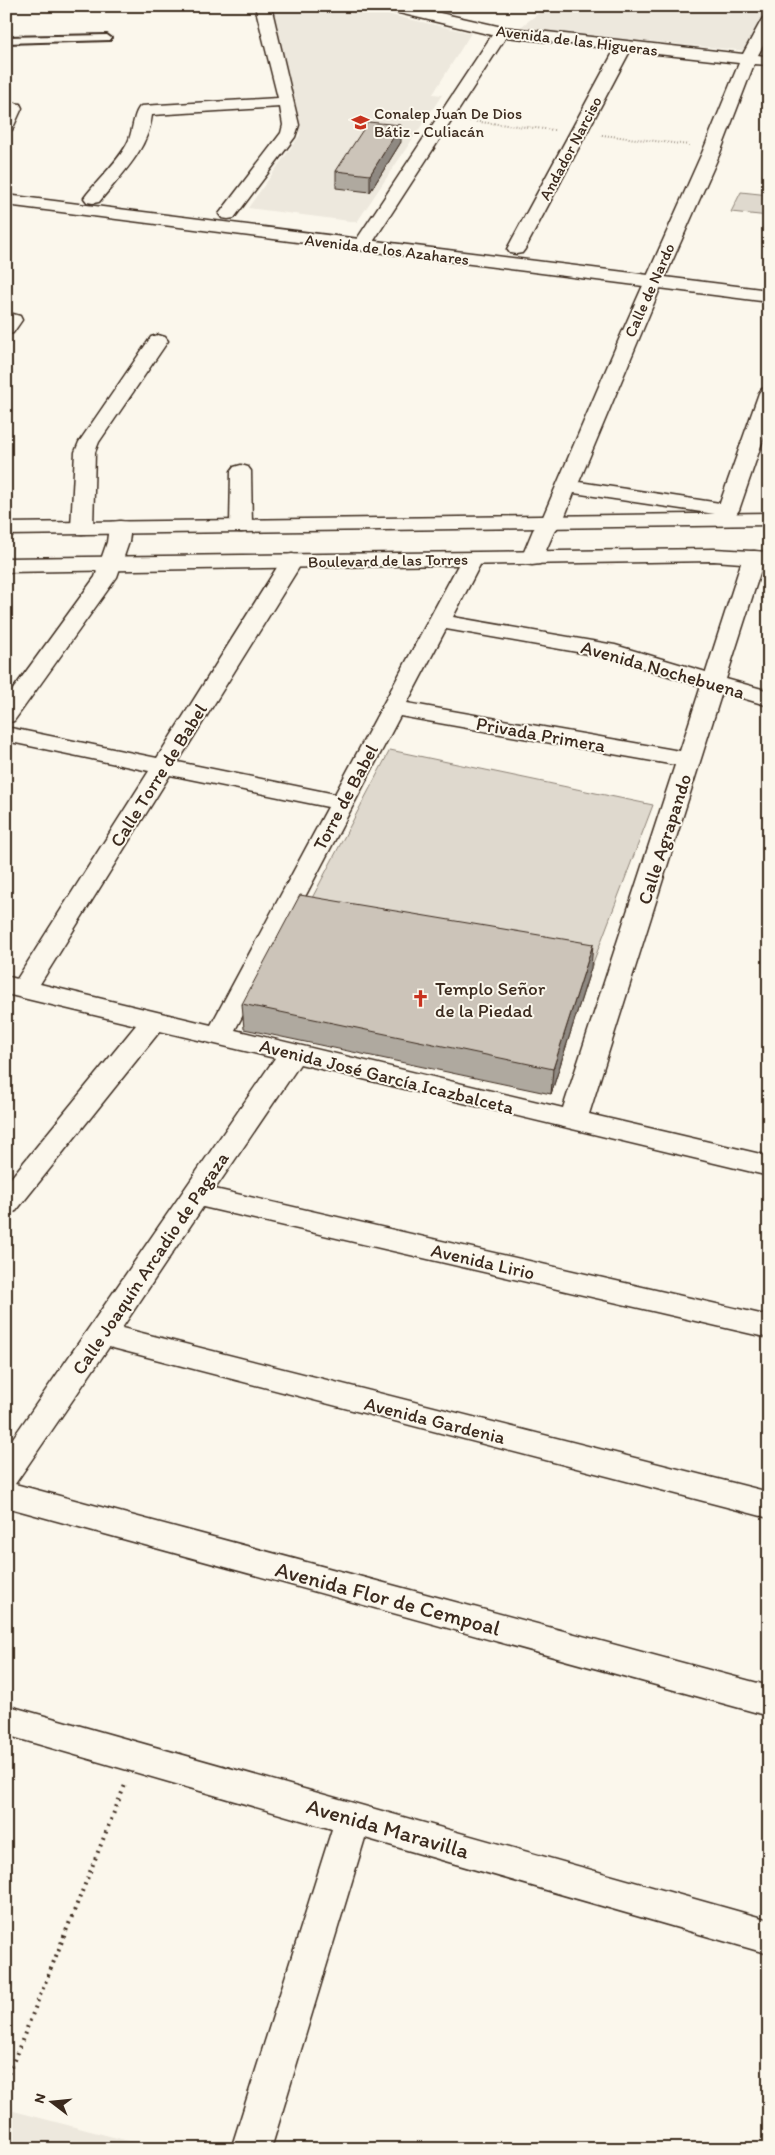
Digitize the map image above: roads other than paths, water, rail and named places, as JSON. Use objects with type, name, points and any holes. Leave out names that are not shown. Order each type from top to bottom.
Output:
[{"type":"street","points":[[228,214],[290,134],[287,102],[264,6]]},
{"type":"street","name":"Avenida de las Higueras","points":[[387,6],[502,32],[624,47],[769,61]]},
{"type":"street","name":"Calle de Nardo","points":[[532,559],[544,530],[552,521],[655,274],[713,147],[749,60],[769,21]]},
{"type":"street","points":[[367,239],[502,32]]},
{"type":"street","name":"Andador Narciso","points":[[516,249],[624,47]]},
{"type":"street","points":[[93,198],[135,146],[142,130],[144,112],[147,110],[287,102]]},
{"type":"street","points":[[6,126],[14,108]]},
{"type":"street","name":"Avenida de los Azahares","points":[[6,187],[228,214],[367,239],[516,249],[769,296]]},
{"type":"street","name":"Avenida de los Azahares","points":[[6,200],[367,239],[655,274],[769,280]]},
{"type":"street","points":[[82,528],[85,452],[88,442],[158,342]]},
{"type":"street","points":[[566,486],[725,514],[769,393]]},
{"type":"street","points":[[241,471],[241,526]]},
{"type":"street","name":"Boulevard de las Torres","points":[[6,529],[552,521],[725,514],[769,519]]},
{"type":"street","points":[[6,716],[106,577],[120,528]]},
{"type":"street","name":"Boulevard de las Torres","points":[[6,565],[714,555],[762,558]]},
{"type":"street","name":"Calle Agrapando","points":[[573,1121],[714,682],[762,558]]},
{"type":"street","name":"Torre de Babel","points":[[219,1035],[472,559]]},
{"type":"street","name":"Calle Torre de Babel","points":[[15,987],[163,767],[292,561]]},
{"type":"street","name":"Avenida Nochebuena","points":[[439,621],[594,647],[769,699]]},
{"type":"street","name":"Privada Primera","points":[[393,708],[690,760]]},
{"type":"street","points":[[6,734],[342,803]]},
{"type":"street","name":"Avenida José García Icazbalceta","points":[[15,987],[769,1166]]},
{"type":"street","points":[[6,1204],[154,1020]]},
{"type":"street","name":"Calle Joaquín Arcadio de Pagaza","points":[[6,1474],[294,1053]]},
{"type":"street","name":"Avenida Lirio","points":[[197,1195],[769,1327]]},
{"type":"street","name":"Avenida Gardenia","points":[[101,1334],[769,1505]]},
{"type":"street","name":"Avenida Flor de Cempoal","points":[[6,1494],[769,1702]]},
{"type":"street","name":"Avenida Maravilla","points":[[6,1720],[769,1937]]},
{"type":"street","points":[[251,2149],[353,1818]]},
{"type":"lane","points":[[6,40],[107,38]]},
{"type":"place","name":"Conalep Juan De Dios Bátiz - Culiacán","points":[[360,122]]},
{"type":"place","name":"Templo Señor de la Piedad","points":[[421,999]]}]
